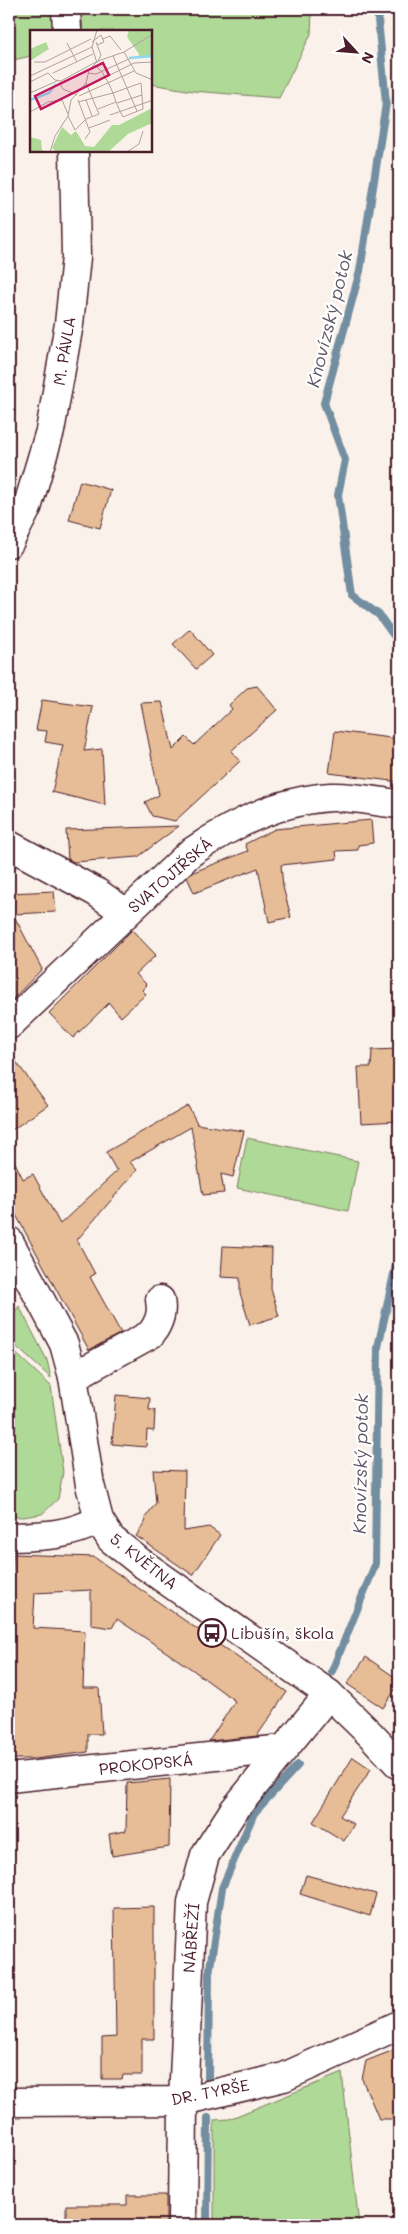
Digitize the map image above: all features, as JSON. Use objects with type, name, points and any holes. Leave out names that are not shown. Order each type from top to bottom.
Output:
[{"type":"street","points":[[66,9],[67,30]]},
{"type":"street","name":"M. PÁVLA","points":[[9,544],[27,508],[50,431],[69,324],[76,257],[74,152]]},
{"type":"street","name":"SVATOJIŘSKÁ","points":[[9,1026],[190,853],[220,832],[248,818],[296,802],[331,797],[399,804]]},
{"type":"street","points":[[9,845],[96,892],[126,913]]},
{"type":"street","name":"5. KVĚTNA","points":[[9,1241],[64,1344],[74,1377],[90,1485],[99,1520],[111,1539],[140,1562],[329,1694],[399,1765]]},
{"type":"street","points":[[74,1377],[151,1334],[160,1319],[162,1307],[160,1300]]},
{"type":"street","points":[[9,1537],[55,1536],[80,1530],[99,1520]]},
{"type":"street","name":"NÁBŘEŽÍ","points":[[182,2225],[183,2101],[192,1902],[205,1855],[234,1810],[329,1694]]},
{"type":"street","name":"PROKOPSKÁ","points":[[9,1778],[283,1749]]},
{"type":"street","name":"DR. TYRŠE","points":[[9,2102],[183,2101],[284,2077],[399,2025]]},
{"type":"green space","points":[[9,9],[60,9],[61,30],[30,30],[30,56],[9,61]]},
{"type":"green space","points":[[81,9],[312,9],[311,34],[279,98],[193,91],[152,84],[152,30],[83,30]]},
{"type":"green space","points":[[247,1138],[358,1161],[348,1211],[237,1188]]},
{"type":"green space","points":[[19,1306],[47,1360],[51,1378],[9,1340],[9,1321]]},
{"type":"green space","points":[[9,1347],[51,1386],[63,1472],[58,1499],[42,1514],[23,1517],[9,1516]]},
{"type":"green space","points":[[342,2073],[359,2225],[214,2225],[214,2120],[229,2119]]},
{"type":"building","points":[[80,481],[111,490],[100,528],[69,520]]},
{"type":"building","points":[[190,629],[212,655],[196,669],[173,644]]},
{"type":"building","points":[[257,686],[277,710],[231,751],[240,761],[175,821],[152,816],[145,802],[159,795],[141,703],[162,702],[173,750],[186,737],[194,745],[232,709],[229,705],[247,688]]},
{"type":"building","points":[[42,700],[93,707],[84,751],[102,749],[105,805],[52,792],[63,745],[45,742],[47,731],[36,730]]},
{"type":"building","points":[[335,731],[399,739],[399,782],[329,773]]},
{"type":"building","points":[[371,820],[373,843],[358,845],[358,850],[336,851],[337,859],[281,865],[283,887],[291,917],[269,922],[258,868],[194,893],[187,877],[191,873],[248,851],[245,844],[275,829]]},
{"type":"building","points":[[179,826],[138,857],[74,862],[68,859],[66,830]]},
{"type":"building","points":[[54,891],[56,912],[13,914],[42,969],[9,1003],[9,893]]},
{"type":"building","points":[[132,930],[156,955],[136,974],[147,985],[142,990],[146,994],[121,1017],[109,1003],[73,1038],[49,1013]]},
{"type":"building","points":[[399,1049],[399,1121],[361,1123],[358,1067],[371,1067],[372,1050]]},
{"type":"building","points":[[9,1052],[48,1105],[9,1132]]},
{"type":"building","points":[[188,1106],[196,1124],[244,1131],[233,1177],[221,1174],[224,1193],[203,1195],[191,1127],[130,1162],[137,1170],[77,1240],[95,1274],[90,1277],[121,1333],[89,1350],[9,1202],[9,1150],[23,1179],[33,1174],[60,1224],[118,1170],[116,1170],[106,1152]]},
{"type":"building","points":[[223,1246],[272,1248],[271,1289],[279,1316],[250,1325],[240,1293],[240,1278],[221,1277]]},
{"type":"building","points":[[116,1395],[150,1398],[149,1410],[155,1410],[154,1431],[147,1430],[146,1447],[112,1444]]},
{"type":"building","points":[[153,1470],[185,1471],[184,1531],[209,1527],[220,1535],[193,1575],[136,1536],[146,1521],[144,1519],[156,1503]]},
{"type":"building","points":[[13,1554],[94,1557],[287,1692],[257,1736],[209,1741],[235,1701],[117,1619],[112,1628],[91,1625],[91,1590],[35,1593],[33,1628],[85,1631],[83,1688],[99,1688],[102,1734],[88,1734],[88,1752],[35,1759],[9,1759],[9,1636]]},
{"type":"building","points":[[366,1657],[399,1680],[399,1684],[383,1708],[347,1684]]},
{"type":"building","points":[[353,1757],[371,1769],[340,1816],[354,1824],[344,1841],[313,1822]]},
{"type":"building","points":[[170,1779],[169,1847],[112,1856],[109,1834],[126,1831],[127,1783]]},
{"type":"building","points":[[306,1875],[376,1894],[370,1916],[300,1894]]},
{"type":"building","points":[[154,1907],[154,2039],[142,2039],[142,2075],[123,2075],[122,2079],[102,2079],[102,2038],[116,2037],[114,1908]]},
{"type":"building","points":[[399,2048],[399,2119],[379,2119],[362,2079],[366,2061]]},
{"type":"building","points":[[127,2195],[166,2195],[166,2225],[66,2225],[66,2205],[127,2205]]},
{"type":"waterway","name":"Knovízský potok","points":[[377,9],[386,103],[360,271],[324,403],[345,460],[338,495],[352,595],[379,615],[399,643]]},
{"type":"waterway","name":"Knovízský potok","points":[[332,1671],[375,1565],[378,1347],[399,1251]]},
{"type":"waterway","name":"Knovízský potok","points":[[208,2081],[209,1974],[222,1888],[254,1813],[298,1765]]},
{"type":"waterway","name":"Knovízský potok","points":[[207,2225],[208,2118]]},
{"type":"place","name":"Libušín, škola","points":[[212,1633]]}]
